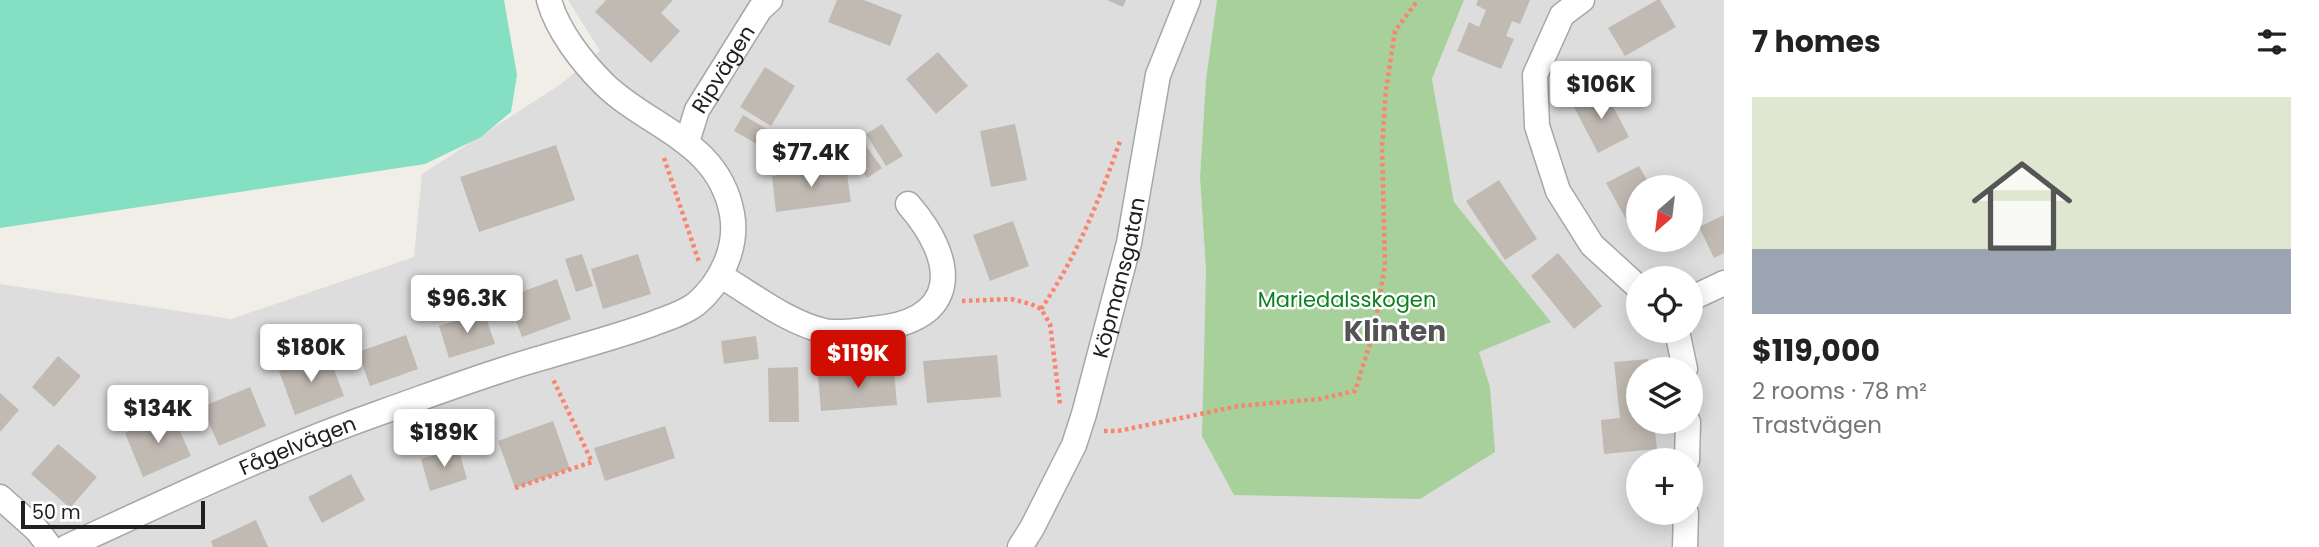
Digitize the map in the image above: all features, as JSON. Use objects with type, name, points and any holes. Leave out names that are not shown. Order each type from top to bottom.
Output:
[{"type":"street","points":[[549,0],[563,31],[605,85],[687,142],[716,173],[727,194],[733,216],[733,238],[721,276],[802,323],[826,331],[890,328],[918,318],[936,301],[944,286],[943,264],[928,229],[908,204]]},
{"type":"street","name":"Ripvägen","points":[[687,142],[697,110],[760,9],[770,0]]},
{"type":"street","name":"Köpmansgatan","points":[[1020,547],[1032,528],[1078,432],[1129,243],[1158,75],[1188,0]]},
{"type":"street","points":[[1582,0],[1562,15],[1535,75],[1537,126],[1558,191],[1592,245],[1626,277]]},
{"type":"street","name":"Fågelvägen","points":[[67,547],[246,465],[380,413],[543,357],[602,342],[680,314],[696,303],[721,276]]},
{"type":"street","points":[[1703,293],[1724,284]]},
{"type":"street","points":[[0,497],[37,530],[50,547]]},
{"type":"street","points":[[1685,547],[1686,525]]},
{"type":"path","points":[[1078,432],[1118,431],[1239,406],[1319,399],[1355,391],[1374,331],[1385,265],[1382,146],[1386,90],[1395,31],[1418,0]]},
{"type":"path","points":[[1041,309],[1091,217],[1122,131]]},
{"type":"path","points":[[663,156],[700,264],[721,276]]},
{"type":"path","points":[[936,301],[1011,299],[1041,309],[1050,324],[1061,411]]},
{"type":"path","points":[[515,488],[592,462],[543,357]]},
{"type":"shaded area","points":[[568,0],[1217,0],[1207,72],[1200,178],[1206,271],[1490,387],[1478,352],[1550,322],[1454,202],[1432,79],[1464,0],[1724,0],[1724,547],[0,547],[0,284],[231,319],[414,257],[422,174],[561,84],[600,51]]},
{"type":"green space","points":[[0,0],[504,0],[517,75],[511,112],[481,137],[425,164],[0,228]]},
{"type":"green space","name":"Mariedalsskogen","points":[[1217,0],[1464,0],[1432,79],[1454,202],[1551,322],[1479,352],[1490,387],[1495,452],[1420,499],[1234,495],[1202,436],[1206,271],[1200,178],[1206,79]]},
{"type":"building","points":[[606,0],[673,0],[661,13],[680,31],[651,63],[595,12]]},
{"type":"building","points":[[837,0],[864,0],[902,15],[890,46],[828,22]]},
{"type":"building","points":[[1107,0],[1126,0],[1123,7]]},
{"type":"building","points":[[1478,0],[1530,0],[1520,24],[1512,21],[1506,36],[1514,39],[1501,69],[1457,51],[1469,22],[1479,27],[1486,10],[1476,5]]},
{"type":"building","points":[[1660,0],[1676,27],[1625,56],[1608,28]]},
{"type":"building","points":[[938,52],[968,86],[936,114],[906,79]]},
{"type":"building","points":[[765,67],[795,86],[771,126],[740,107]]},
{"type":"building","points":[[1604,89],[1629,137],[1598,153],[1573,105]]},
{"type":"building","points":[[743,115],[772,132],[764,148],[734,131]]},
{"type":"building","points":[[882,124],[903,156],[886,166],[866,134]]},
{"type":"building","points":[[1015,124],[1027,180],[991,187],[980,131]]},
{"type":"building","points":[[860,138],[882,168],[867,178],[845,148]]},
{"type":"building","points":[[556,145],[575,200],[479,232],[460,177]]},
{"type":"building","points":[[846,166],[851,202],[776,212],[772,176]]},
{"type":"building","points":[[1639,166],[1644,175],[1626,175],[1626,219],[1606,183]]},
{"type":"building","points":[[1499,180],[1537,239],[1505,260],[1466,201]]},
{"type":"building","points":[[1724,215],[1724,253],[1714,258],[1703,235],[1703,225]]},
{"type":"building","points":[[1013,221],[1029,266],[990,281],[973,235]]},
{"type":"building","points":[[1558,253],[1602,306],[1574,329],[1531,276]]},
{"type":"building","points":[[582,254],[593,286],[576,292],[565,259]]},
{"type":"building","points":[[638,254],[651,294],[603,309],[591,269]]},
{"type":"building","points":[[557,279],[571,319],[522,337],[507,297]]},
{"type":"building","points":[[484,312],[495,344],[449,358],[439,326]]},
{"type":"building","points":[[406,335],[418,369],[370,386],[358,352]]},
{"type":"building","points":[[756,336],[759,359],[724,364],[721,341]]},
{"type":"building","points":[[328,353],[344,396],[295,415],[279,371]]},
{"type":"building","points":[[997,355],[1001,397],[927,403],[923,361]]},
{"type":"building","points":[[58,356],[81,376],[54,407],[32,387]]},
{"type":"building","points":[[1626,361],[1626,434],[1655,434],[1657,448],[1626,448],[1626,452],[1604,454],[1601,420],[1620,418],[1614,362]]},
{"type":"building","points":[[798,367],[799,422],[769,422],[768,368]]},
{"type":"building","points":[[894,370],[897,405],[821,411],[818,376]]},
{"type":"building","points":[[250,387],[266,426],[219,446],[202,407]]},
{"type":"building","points":[[0,393],[19,410],[0,432]]},
{"type":"building","points":[[172,413],[191,456],[143,477],[125,433]]},
{"type":"building","points":[[553,421],[570,469],[515,488],[498,441]]},
{"type":"building","points":[[665,426],[675,458],[605,481],[594,448]]},
{"type":"building","points":[[58,444],[97,477],[70,508],[31,474]]},
{"type":"building","points":[[458,448],[467,479],[430,491],[421,459]]},
{"type":"building","points":[[351,474],[365,500],[322,523],[308,497]]},
{"type":"building","points":[[256,520],[268,547],[213,547],[211,541]]},
{"type":"district","name":"Klinten","points":[[1395,331]]}]
